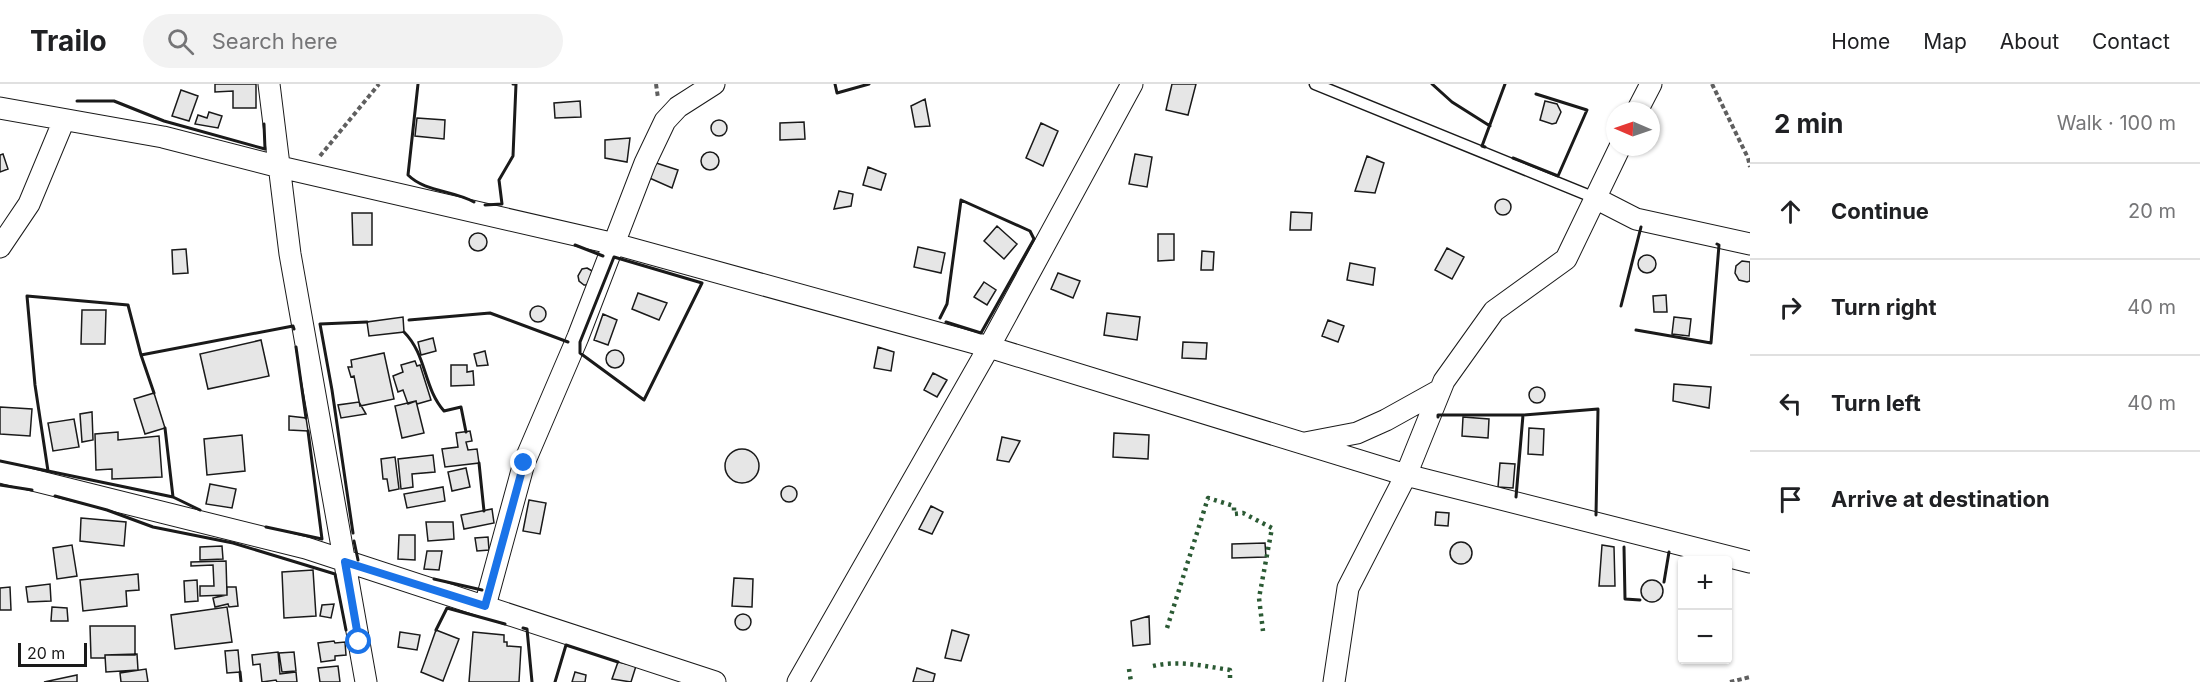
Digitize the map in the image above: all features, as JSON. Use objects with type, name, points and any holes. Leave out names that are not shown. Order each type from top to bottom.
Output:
[{"type":"street","points":[[269,84],[290,254],[366,682]]},
{"type":"street","points":[[485,606],[524,463],[615,244],[645,164],[665,121],[678,107],[714,84]]},
{"type":"street","points":[[798,682],[989,347],[1132,84]]},
{"type":"street","points":[[1642,102],[1651,84]]},
{"type":"street","points":[[0,108],[163,137],[280,167],[615,244],[989,347],[1406,475],[1750,562]]},
{"type":"street","points":[[0,247],[29,204],[64,120]]},
{"type":"street","points":[[1334,682],[1348,588],[1406,475],[1444,381],[1494,311],[1566,259],[1616,156]]},
{"type":"street","points":[[1595,198],[1636,219],[1750,244]]},
{"type":"street","points":[[1304,444],[1357,433],[1440,390]]},
{"type":"street","points":[[0,472],[306,548],[715,682]]},
{"type":"lane","points":[[1315,84],[1595,198]]},
{"type":"path","points":[[306,172],[379,84]]},
{"type":"path","points":[[1712,84],[1748,158],[1750,167]]},
{"type":"path","points":[[1730,682],[1750,677]]},
{"type":"building","points":[[215,84],[256,84],[256,108],[233,108],[233,91],[215,92]]},
{"type":"building","points":[[1172,84],[1196,84],[1188,115],[1166,110]]},
{"type":"building","points":[[181,90],[198,96],[189,121],[172,116]]},
{"type":"building","points":[[925,99],[930,126],[915,127],[911,106]]},
{"type":"building","points":[[580,101],[581,117],[555,118],[554,103]]},
{"type":"building","points":[[1545,101],[1557,104],[1561,112],[1556,123],[1540,120]]},
{"type":"building","points":[[209,112],[222,116],[218,128],[195,124],[198,115],[207,118]]},
{"type":"building","points":[[417,118],[445,120],[444,139],[415,136]]},
{"type":"building","points":[[716,120],[722,120],[727,128],[725,134],[716,136],[711,131],[711,125]]},
{"type":"building","points":[[804,122],[805,139],[780,140],[780,123]]},
{"type":"building","points":[[1041,123],[1058,131],[1043,166],[1026,158]]},
{"type":"building","points":[[630,138],[627,162],[605,158],[605,140]]},
{"type":"building","points":[[710,152],[716,155],[719,161],[716,167],[710,170],[704,167],[701,161],[704,155]]},
{"type":"building","points":[[3,154],[8,169],[0,172],[0,155]]},
{"type":"building","points":[[1135,154],[1152,157],[1147,187],[1129,184]]},
{"type":"building","points":[[1367,156],[1384,163],[1375,193],[1355,191]]},
{"type":"building","points":[[650,161],[678,170],[672,188],[645,176]]},
{"type":"building","points":[[868,167],[886,174],[881,190],[863,185]]},
{"type":"building","points":[[839,191],[853,194],[851,206],[834,209]]},
{"type":"building","points":[[1500,199],[1506,199],[1511,207],[1509,213],[1500,215],[1495,210],[1495,204]]},
{"type":"building","points":[[1291,212],[1312,213],[1311,230],[1290,230]]},
{"type":"building","points":[[352,213],[372,213],[372,245],[353,245]]},
{"type":"building","points":[[997,226],[1017,244],[1004,259],[984,241]]},
{"type":"building","points":[[474,233],[482,233],[487,238],[485,249],[474,251],[469,246],[469,238]]},
{"type":"building","points":[[1158,234],[1174,234],[1174,260],[1158,261]]},
{"type":"building","points":[[918,247],[945,253],[941,273],[914,267]]},
{"type":"building","points":[[1447,248],[1464,257],[1452,279],[1435,270]]},
{"type":"building","points":[[186,249],[188,273],[173,274],[172,250]]},
{"type":"building","points":[[1202,251],[1214,252],[1213,270],[1201,270]]},
{"type":"building","points":[[1643,255],[1651,255],[1656,260],[1654,271],[1643,273],[1638,268],[1638,260]]},
{"type":"building","points":[[1742,261],[1750,262],[1750,281],[1747,282],[1739,280],[1735,273],[1736,266]]},
{"type":"building","points":[[1350,263],[1375,268],[1373,285],[1347,280]]},
{"type":"building","points":[[587,268],[594,272],[587,285],[584,285],[579,281],[578,276],[582,269]]},
{"type":"building","points":[[1058,273],[1080,281],[1073,298],[1051,289]]},
{"type":"building","points":[[984,282],[996,290],[987,305],[974,297]]},
{"type":"building","points":[[638,293],[667,303],[659,320],[632,309]]},
{"type":"building","points":[[1666,295],[1667,312],[1654,312],[1653,296]]},
{"type":"building","points":[[535,306],[541,306],[546,314],[544,320],[535,322],[530,317],[530,311]]},
{"type":"building","points":[[82,310],[106,310],[105,344],[81,344]]},
{"type":"building","points":[[1107,313],[1140,317],[1137,340],[1104,335]]},
{"type":"building","points":[[603,314],[617,320],[608,345],[594,340]]},
{"type":"building","points":[[403,317],[404,332],[369,336],[367,322]]},
{"type":"building","points":[[1674,317],[1691,319],[1689,336],[1672,334]]},
{"type":"building","points":[[1328,320],[1344,326],[1338,342],[1322,336]]},
{"type":"building","points":[[433,338],[436,351],[421,355],[418,342]]},
{"type":"building","points":[[261,340],[269,376],[208,389],[200,354]]},
{"type":"building","points":[[1183,342],[1207,343],[1206,359],[1182,358]]},
{"type":"building","points":[[878,347],[894,352],[891,371],[874,368]]},
{"type":"building","points":[[611,350],[619,350],[624,355],[622,366],[611,368],[606,363],[606,355]]},
{"type":"building","points":[[485,351],[488,365],[477,366],[474,354]]},
{"type":"building","points":[[384,353],[394,399],[360,406],[354,376],[351,377],[348,367],[352,367],[351,360]]},
{"type":"building","points":[[415,361],[417,366],[420,365],[431,400],[408,404],[403,390],[398,392],[393,376],[403,372],[401,365]]},
{"type":"building","points":[[451,365],[467,365],[467,372],[473,371],[474,385],[451,386]]},
{"type":"building","points":[[933,373],[947,380],[937,397],[924,390]]},
{"type":"building","points":[[1674,384],[1711,387],[1709,408],[1673,401]]},
{"type":"building","points":[[1534,387],[1540,387],[1545,395],[1543,401],[1534,403],[1529,398],[1529,392]]},
{"type":"building","points":[[154,393],[165,428],[145,434],[134,399]]},
{"type":"building","points":[[416,401],[424,433],[402,438],[395,406]]},
{"type":"building","points":[[359,402],[366,414],[341,418],[338,405]]},
{"type":"building","points":[[0,407],[32,409],[30,436],[0,434]]},
{"type":"building","points":[[92,412],[93,440],[82,442],[80,414]]},
{"type":"building","points":[[289,416],[306,418],[308,431],[289,430]]},
{"type":"building","points":[[1463,417],[1489,419],[1488,438],[1462,436]]},
{"type":"building","points":[[74,419],[79,447],[53,451],[48,423]]},
{"type":"building","points":[[1529,428],[1544,429],[1543,455],[1528,454]]},
{"type":"building","points":[[470,431],[472,441],[466,442],[468,450],[477,449],[479,463],[445,467],[442,449],[458,447],[456,433]]},
{"type":"building","points":[[118,432],[118,440],[159,436],[162,477],[112,479],[112,469],[96,470],[95,434]]},
{"type":"building","points":[[1114,433],[1149,435],[1148,459],[1113,457]]},
{"type":"building","points":[[242,435],[245,471],[207,475],[204,439]]},
{"type":"building","points":[[1002,437],[1020,441],[1009,462],[997,460]]},
{"type":"building","points":[[742,449],[754,454],[759,466],[754,478],[742,483],[730,478],[725,466],[730,454]]},
{"type":"building","points":[[433,455],[435,472],[412,474],[413,487],[401,489],[398,459]]},
{"type":"building","points":[[395,457],[399,489],[389,491],[387,479],[383,479],[381,459]]},
{"type":"building","points":[[1500,463],[1515,464],[1513,488],[1498,487]]},
{"type":"building","points":[[466,468],[470,487],[452,491],[448,472]]},
{"type":"building","points":[[210,484],[236,489],[232,508],[206,504]]},
{"type":"building","points":[[786,486],[792,486],[797,494],[795,500],[786,502],[781,497],[781,491]]},
{"type":"building","points":[[443,487],[445,501],[407,508],[404,494]]},
{"type":"building","points":[[529,500],[546,503],[540,534],[523,531]]},
{"type":"building","points":[[931,506],[943,512],[932,534],[919,529]]},
{"type":"building","points":[[492,509],[494,523],[464,529],[461,515]]},
{"type":"building","points":[[1436,512],[1449,513],[1448,526],[1435,525]]},
{"type":"building","points":[[81,518],[126,522],[124,546],[80,541]]},
{"type":"building","points":[[426,522],[453,522],[454,539],[428,541]]},
{"type":"building","points":[[399,535],[415,535],[415,560],[398,559]]},
{"type":"building","points":[[488,537],[489,550],[477,551],[475,538]]},
{"type":"building","points":[[1461,542],[1469,545],[1472,553],[1469,561],[1461,564],[1453,561],[1450,553],[1453,545]]},
{"type":"building","points":[[1265,543],[1266,557],[1232,558],[1232,544]]},
{"type":"building","points":[[72,545],[77,576],[57,579],[53,548]]},
{"type":"building","points":[[1602,545],[1614,547],[1615,586],[1599,586]]},
{"type":"building","points":[[222,546],[223,559],[200,560],[200,547]]},
{"type":"building","points":[[427,551],[442,551],[439,570],[424,569]]},
{"type":"building","points":[[226,561],[227,595],[200,596],[200,586],[214,586],[213,565],[191,566],[191,562]]},
{"type":"building","points":[[313,570],[316,616],[284,618],[282,572]]},
{"type":"building","points":[[138,574],[139,590],[126,591],[127,606],[83,611],[80,580]]},
{"type":"building","points":[[734,578],[753,579],[752,607],[732,606]]},
{"type":"building","points":[[197,580],[198,601],[185,602],[184,581]]},
{"type":"building","points":[[1652,580],[1662,587],[1663,591],[1656,601],[1652,602],[1642,595],[1641,591],[1648,581]]},
{"type":"building","points":[[50,584],[51,601],[28,602],[26,587]]},
{"type":"building","points":[[10,587],[11,610],[0,610],[0,588]]},
{"type":"building","points":[[227,587],[236,587],[238,606],[229,607],[228,604],[215,607],[213,598],[227,595]]},
{"type":"building","points":[[334,604],[331,618],[320,616],[322,605]]},
{"type":"building","points":[[52,607],[67,608],[68,621],[51,621]]},
{"type":"building","points":[[227,607],[232,642],[175,649],[171,615]]},
{"type":"building","points":[[740,614],[746,614],[751,622],[749,628],[740,630],[735,625],[735,619]]},
{"type":"building","points":[[1149,616],[1150,644],[1133,646],[1131,621]]},
{"type":"building","points":[[90,626],[135,626],[135,655],[105,655],[105,658],[91,658]]},
{"type":"building","points":[[436,630],[459,639],[443,681],[421,672]]},
{"type":"building","points":[[952,630],[969,635],[961,661],[945,658]]},
{"type":"building","points":[[400,632],[420,635],[417,650],[398,647]]},
{"type":"building","points":[[473,632],[504,635],[504,642],[507,642],[507,646],[521,647],[519,682],[469,682]]},
{"type":"building","points":[[334,641],[335,643],[345,642],[346,655],[335,656],[335,660],[321,662],[318,643]]},
{"type":"building","points":[[238,650],[240,672],[227,673],[225,651]]},
{"type":"building","points":[[278,652],[280,674],[296,672],[297,682],[277,682],[276,680],[262,682],[260,664],[253,665],[252,655]]},
{"type":"building","points":[[294,652],[296,671],[282,672],[279,653]]},
{"type":"building","points":[[137,654],[138,670],[106,672],[105,655]]},
{"type":"building","points":[[618,662],[636,666],[631,682],[612,679]]},
{"type":"building","points":[[338,666],[340,682],[320,682],[318,668]]},
{"type":"building","points":[[917,668],[935,674],[933,682],[913,682]]},
{"type":"building","points":[[146,669],[148,682],[121,682],[120,673]]},
{"type":"building","points":[[575,672],[586,675],[585,682],[572,682]]},
{"type":"building","points":[[77,675],[77,682],[44,682]]},
{"type":"hedge","points":[[1167,628],[1208,498],[1234,506],[1234,514],[1243,513],[1272,528],[1259,598],[1263,631]]},
{"type":"hedge","points":[[1153,666],[1182,664],[1230,670],[1230,682]]},
{"type":"hedge","points":[[1129,669],[1131,682]]},
{"type":"wall","points":[[418,84],[408,175],[423,185],[474,202]]},
{"type":"wall","points":[[485,205],[502,204],[499,180],[513,156],[516,84],[513,84]]},
{"type":"wall","points":[[835,84],[837,93],[869,84]]},
{"type":"wall","points":[[1432,84],[1452,102],[1490,126]]},
{"type":"wall","points":[[1485,147],[1482,146],[1505,84]]},
{"type":"wall","points":[[1513,158],[1558,176],[1587,110],[1536,94]]},
{"type":"wall","points":[[77,101],[114,101],[164,121],[265,149],[264,124]]},
{"type":"wall","points":[[940,318],[947,304],[961,200],[1030,231],[1034,239],[981,333],[946,322]]},
{"type":"wall","points":[[1621,306],[1641,227]]},
{"type":"wall","points":[[1636,330],[1711,343],[1719,245],[1717,244]]},
{"type":"wall","points":[[575,245],[603,256]]},
{"type":"wall","points":[[614,257],[702,283],[644,400],[580,353],[580,342],[614,257]]},
{"type":"wall","points":[[141,355],[128,305],[27,296],[35,385],[48,471],[173,497],[165,428]]},
{"type":"wall","points":[[409,320],[490,313],[568,342]]},
{"type":"wall","points":[[353,533],[320,324],[367,322]]},
{"type":"wall","points":[[154,393],[141,355],[293,326],[294,329]]},
{"type":"wall","points":[[404,332],[417,351],[437,402],[444,411],[461,407],[466,432]]},
{"type":"wall","points":[[296,347],[306,418]]},
{"type":"wall","points":[[1438,417],[1438,415],[1523,415],[1598,409],[1596,515]]},
{"type":"wall","points":[[1516,497],[1523,415]]},
{"type":"wall","points":[[266,527],[322,539],[308,431]]},
{"type":"wall","points":[[0,461],[48,471]]},
{"type":"wall","points":[[479,463],[484,511]]},
{"type":"wall","points":[[0,485],[32,490]]},
{"type":"wall","points":[[55,496],[107,510],[153,527],[233,543],[335,574],[346,630]]},
{"type":"wall","points":[[173,497],[200,510]]},
{"type":"wall","points":[[354,541],[358,560]]},
{"type":"wall","points":[[1624,547],[1625,599],[1640,600]]},
{"type":"wall","points":[[1664,582],[1669,552]]},
{"type":"wall","points":[[434,579],[482,590]]},
{"type":"wall","points":[[436,630],[447,608],[505,624]]},
{"type":"wall","points":[[523,628],[527,629],[532,682]]},
{"type":"wall","points":[[555,682],[566,645],[618,662]]},
{"type":"wall","points":[[240,672],[241,682]]},
{"type":"route","points":[[359,642],[345,562],[485,606],[524,463]]}]
